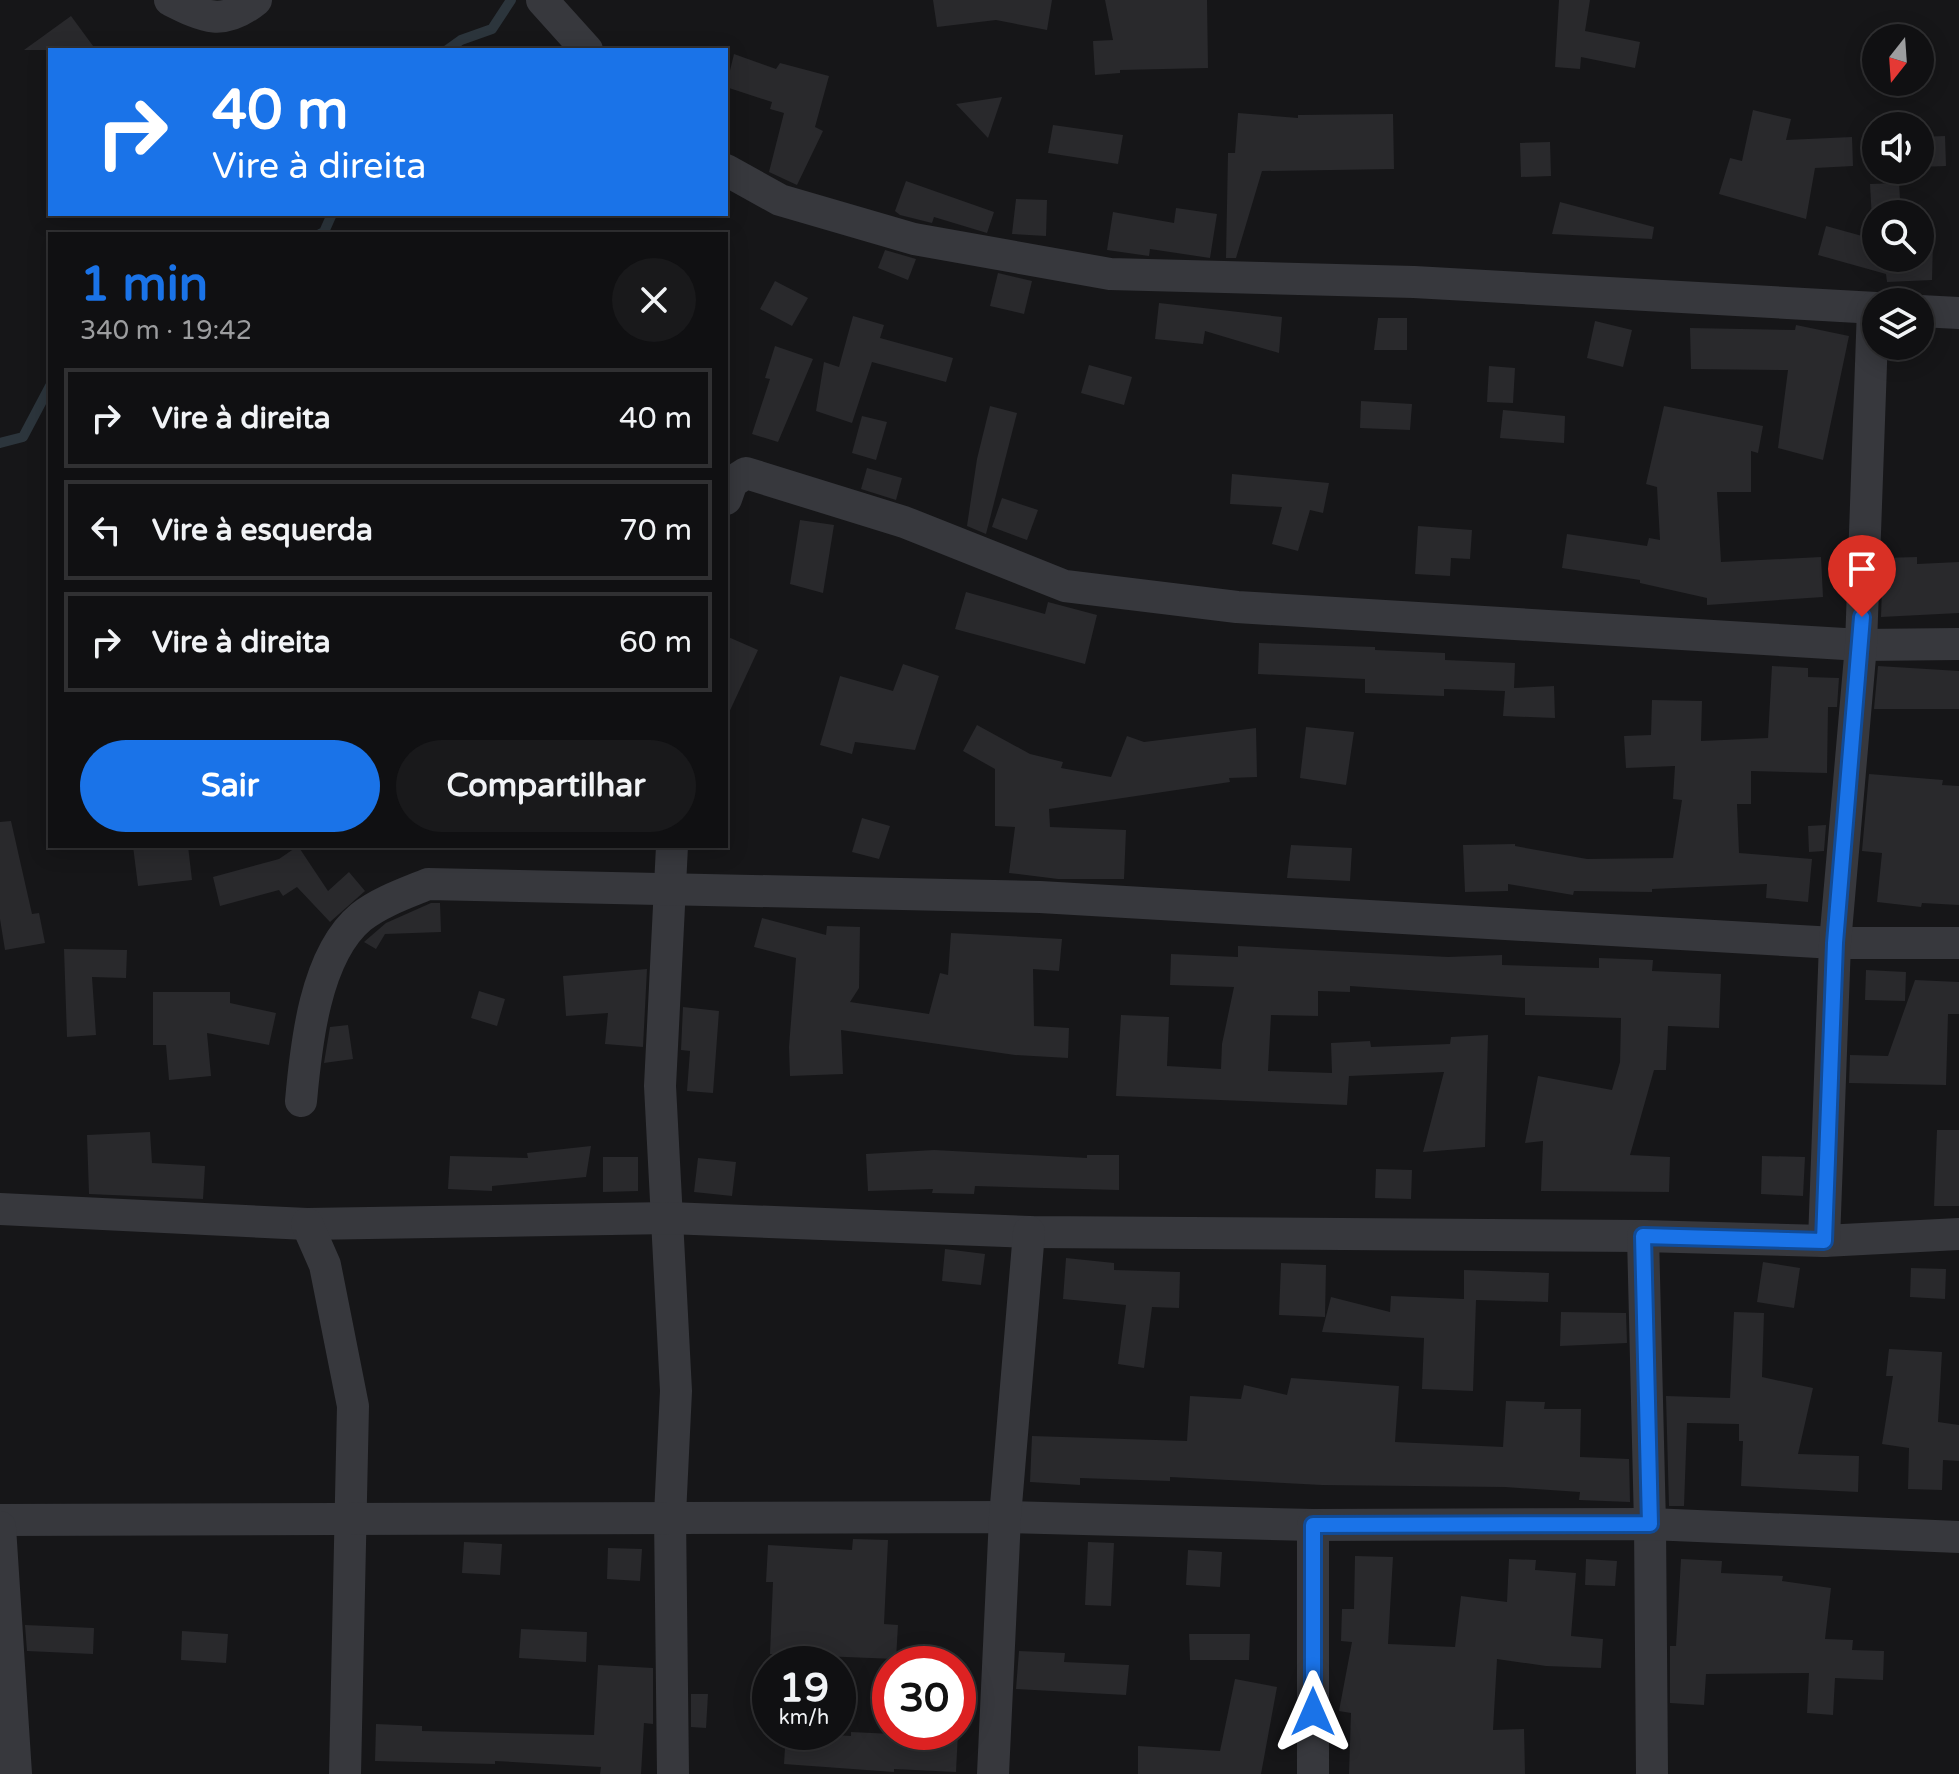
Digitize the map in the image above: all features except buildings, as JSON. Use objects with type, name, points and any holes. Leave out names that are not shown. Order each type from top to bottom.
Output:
[{"type":"street","points":[[170,0],[206,18],[239,14],[256,0]]},
{"type":"street","points":[[542,0],[585,48]]},
{"type":"street","points":[[728,171],[780,200],[914,239],[1110,274],[1414,282],[1862,307]]},
{"type":"street","points":[[1934,312],[1959,313]]},
{"type":"street","points":[[1824,1241],[1835,943],[1861,645],[1872,360]]},
{"type":"street","points":[[728,493],[732,482],[746,473],[770,478],[904,522],[1065,586],[1237,607],[1861,645],[1959,644]]},
{"type":"street","points":[[672,848],[660,1086],[676,1391],[670,1515],[673,1774]]},
{"type":"street","points":[[301,1101],[306,1049],[328,960],[360,918],[394,898],[428,884],[1040,897],[1835,943],[1959,943]]},
{"type":"street","points":[[0,1209],[307,1224],[669,1218],[1029,1232],[1643,1236],[1824,1241],[1959,1234]]},
{"type":"street","points":[[307,1224],[325,1265],[353,1406],[345,1774]]},
{"type":"street","points":[[993,1774],[1005,1517],[1029,1232]]},
{"type":"street","points":[[1643,1236],[1652,1774]]},
{"type":"street","points":[[0,1520],[670,1515],[1005,1517],[1313,1525],[1650,1524],[1959,1537]]},
{"type":"street","points":[[1313,1525],[1313,1774]]},
{"type":"street","points":[[0,1527],[16,1774]]},
{"type":"waterway","points":[[450,48],[461,40],[492,29],[511,0]]},
{"type":"waterway","points":[[324,232],[331,216]]},
{"type":"waterway","points":[[0,443],[23,437],[48,390]]},
{"type":"route","points":[[1313,1712],[1313,1525],[1650,1524],[1643,1236],[1824,1241],[1835,943],[1862,617]]}]
